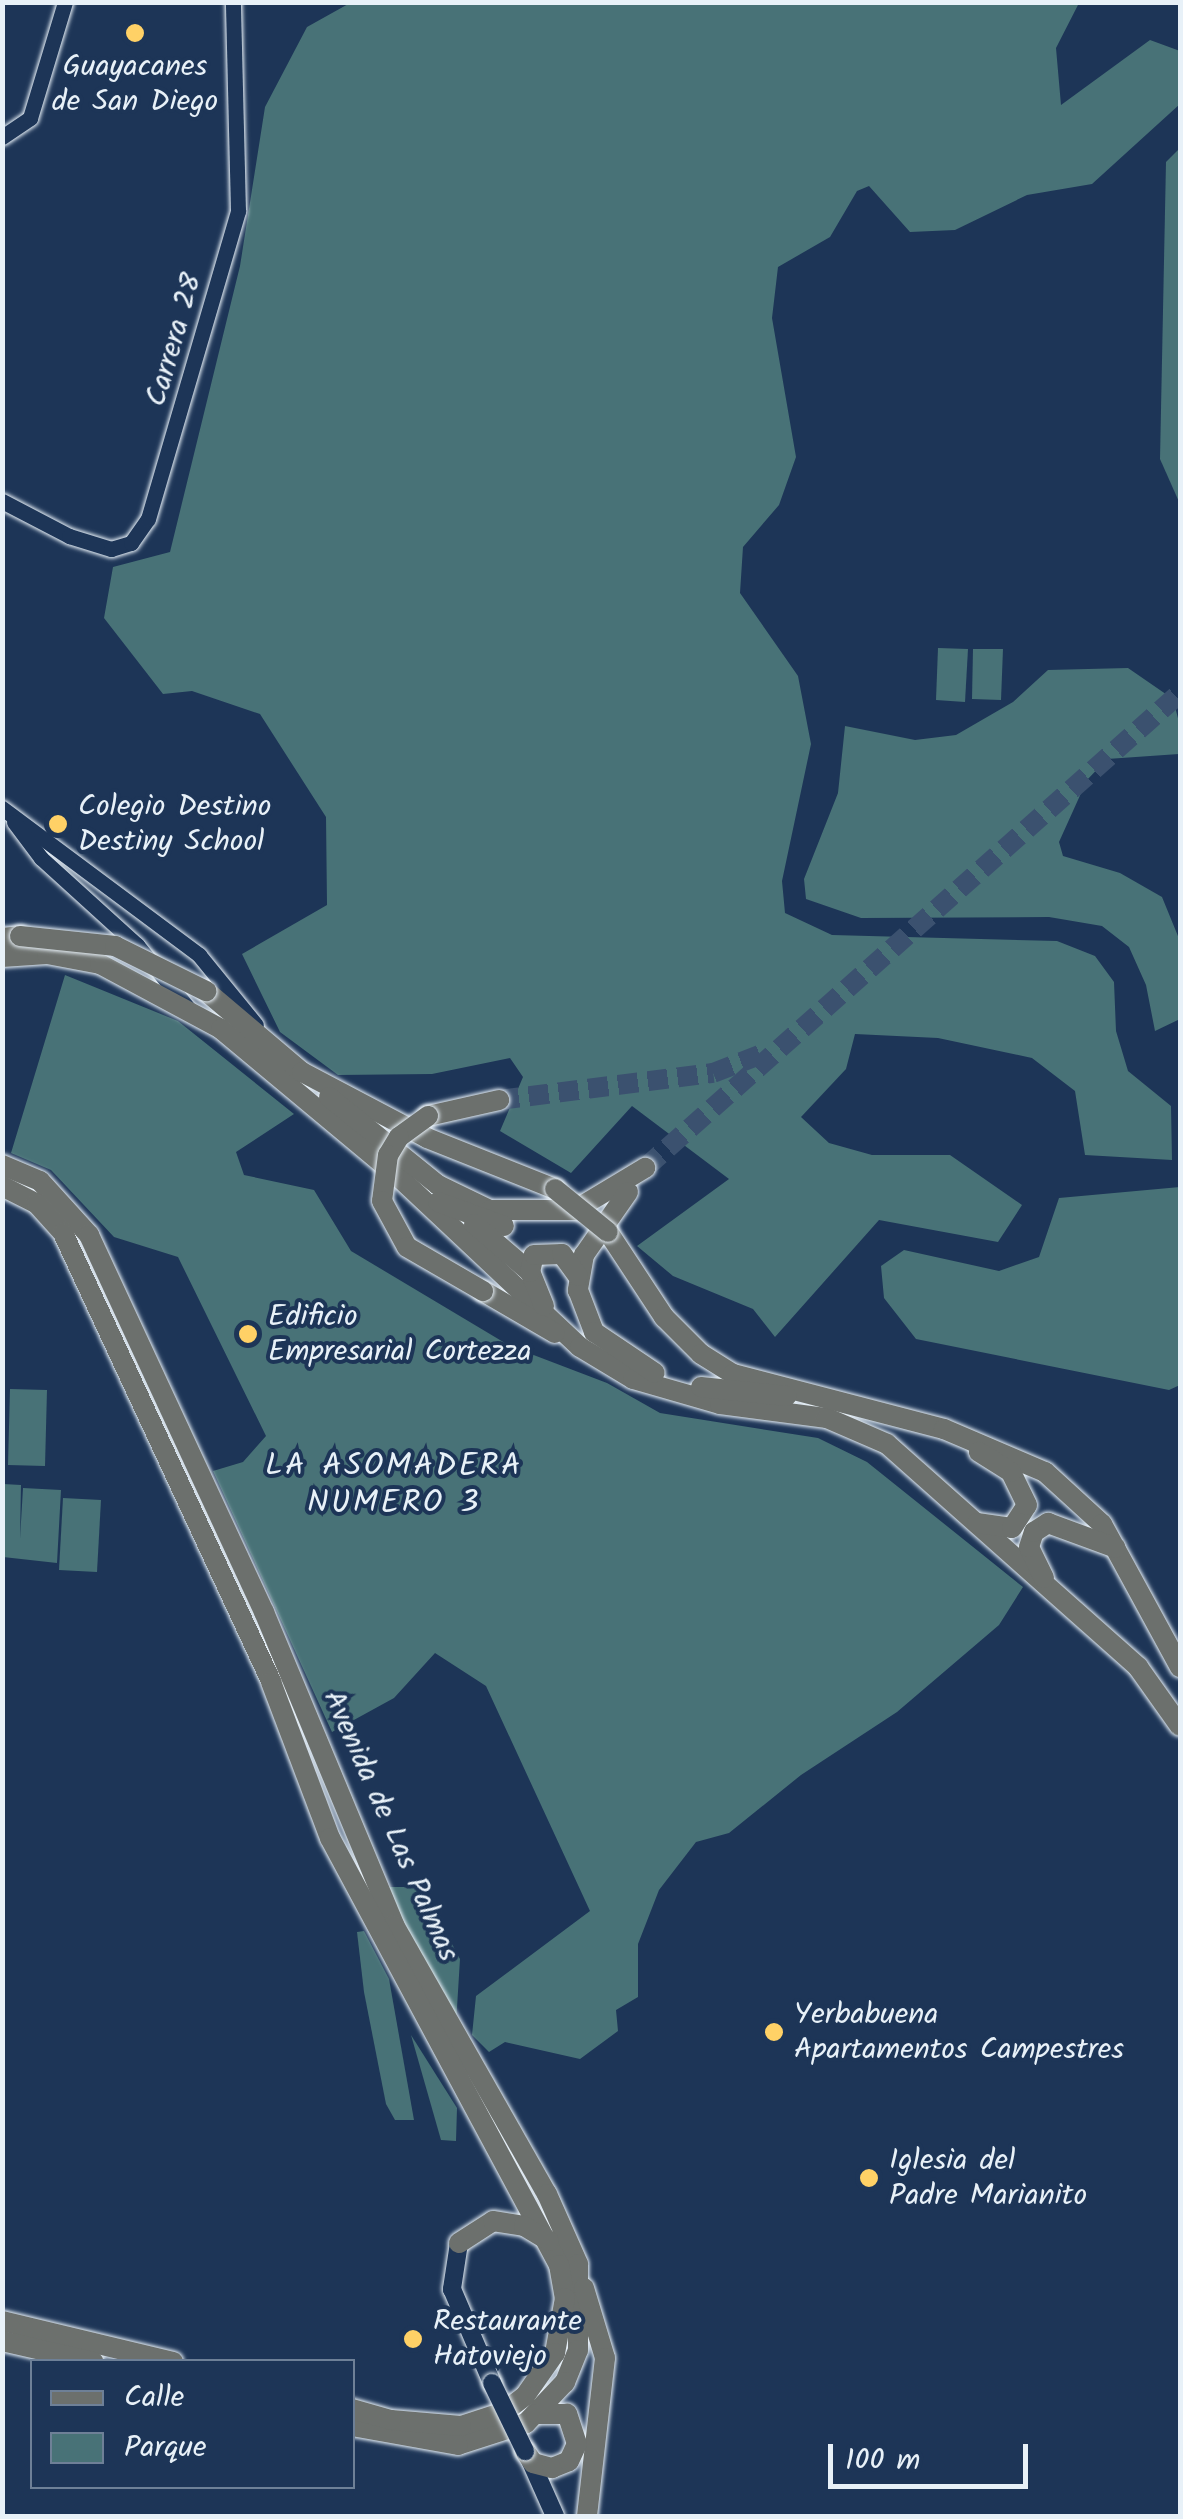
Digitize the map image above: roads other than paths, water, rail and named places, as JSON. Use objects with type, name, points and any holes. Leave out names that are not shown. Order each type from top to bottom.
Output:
[{"type":"main road","points":[[11,937],[74,937],[115,946],[206,991],[404,1162],[490,1210],[575,1210],[645,1168],[591,1242],[578,1276],[582,1311],[594,1332],[638,1366],[714,1390],[814,1395]]},
{"type":"main road","points":[[2,957],[47,954],[100,964],[189,1009],[402,1180],[580,1348]]},
{"type":"main road","points":[[302,1072],[427,1138],[556,1190],[608,1232],[664,1317],[702,1354],[733,1374],[944,1429],[1044,1472],[1089,1509],[1118,1549],[1180,1667]]},
{"type":"main road","points":[[499,1100],[428,1116],[399,1137],[388,1155],[382,1201],[407,1247],[580,1348],[662,1390],[858,1427],[887,1444],[1138,1667],[1180,1726]]},
{"type":"main road","name":"Avenida de Las Palmas","points":[[2,1165],[40,1181],[89,1236],[264,1612],[394,1925],[548,2194],[582,2284],[578,2350],[566,2382],[536,2414],[504,2434],[458,2445],[355,2427]]},
{"type":"main road","points":[[402,1180],[455,1212],[530,1272],[557,1327]]},
{"type":"main road","name":"Avenida de Las Palmas","points":[[2,1186],[37,1204],[63,1233],[272,1682],[330,1838],[550,2241],[565,2298],[564,2320],[555,2353],[526,2396],[461,2426],[391,2420],[355,2410]]},
{"type":"main road","points":[[455,1212],[508,1226],[560,1227],[604,1210],[628,1192]]},
{"type":"main road","points":[[530,1272],[534,1256],[553,1250],[578,1276]]},
{"type":"main road","points":[[944,1429],[1011,1472],[1026,1494],[1025,1516],[1012,1528],[966,1518]]},
{"type":"main road","points":[[1064,1604],[1031,1557],[1034,1532],[1057,1522],[1118,1549]]},
{"type":"main road","points":[[550,2241],[524,2226],[492,2221],[459,2242],[452,2289],[555,2516]]},
{"type":"main road","points":[[582,2284],[605,2358],[587,2516]]},
{"type":"main road","points":[[2,2321],[160,2359]]},
{"type":"main road","points":[[2,2341],[81,2359]]},
{"type":"main road","points":[[525,2451],[538,2466],[558,2467],[577,2444],[567,2414],[536,2414]]},
{"type":"street","points":[[2,137],[22,129],[34,109],[66,2]]},
{"type":"street","name":"Carrera 28","points":[[2,501],[69,536],[112,549],[131,542],[148,519],[238,211],[233,2]]},
{"type":"street","points":[[4,809],[116,924],[189,1009]]},
{"type":"street","points":[[46,852],[199,955],[270,1044]]},
{"type":"tunnel","points":[[645,1168],[1180,693]]},
{"type":"tunnel","points":[[499,1100],[713,1073],[762,1054]]},
{"type":"place","name":"Guayacanes de San Diego","points":[[135,33]]},
{"type":"place","name":"Colegio Destino Destiny School","points":[[58,824]]},
{"type":"place","name":"Edificio Empresarial Cortezza","points":[[248,1334]]},
{"type":"place","name":"Yerbabuena Apartamentos Campestres","points":[[774,2032]]},
{"type":"place","name":"Iglesia del Padre Marianito","points":[[869,2178]]},
{"type":"place","name":"Restaurante Hatoviejo","points":[[413,2339]]},
{"type":"district","name":"LA ASOMADERA NUMERO 3","points":[[394,1486]]}]
